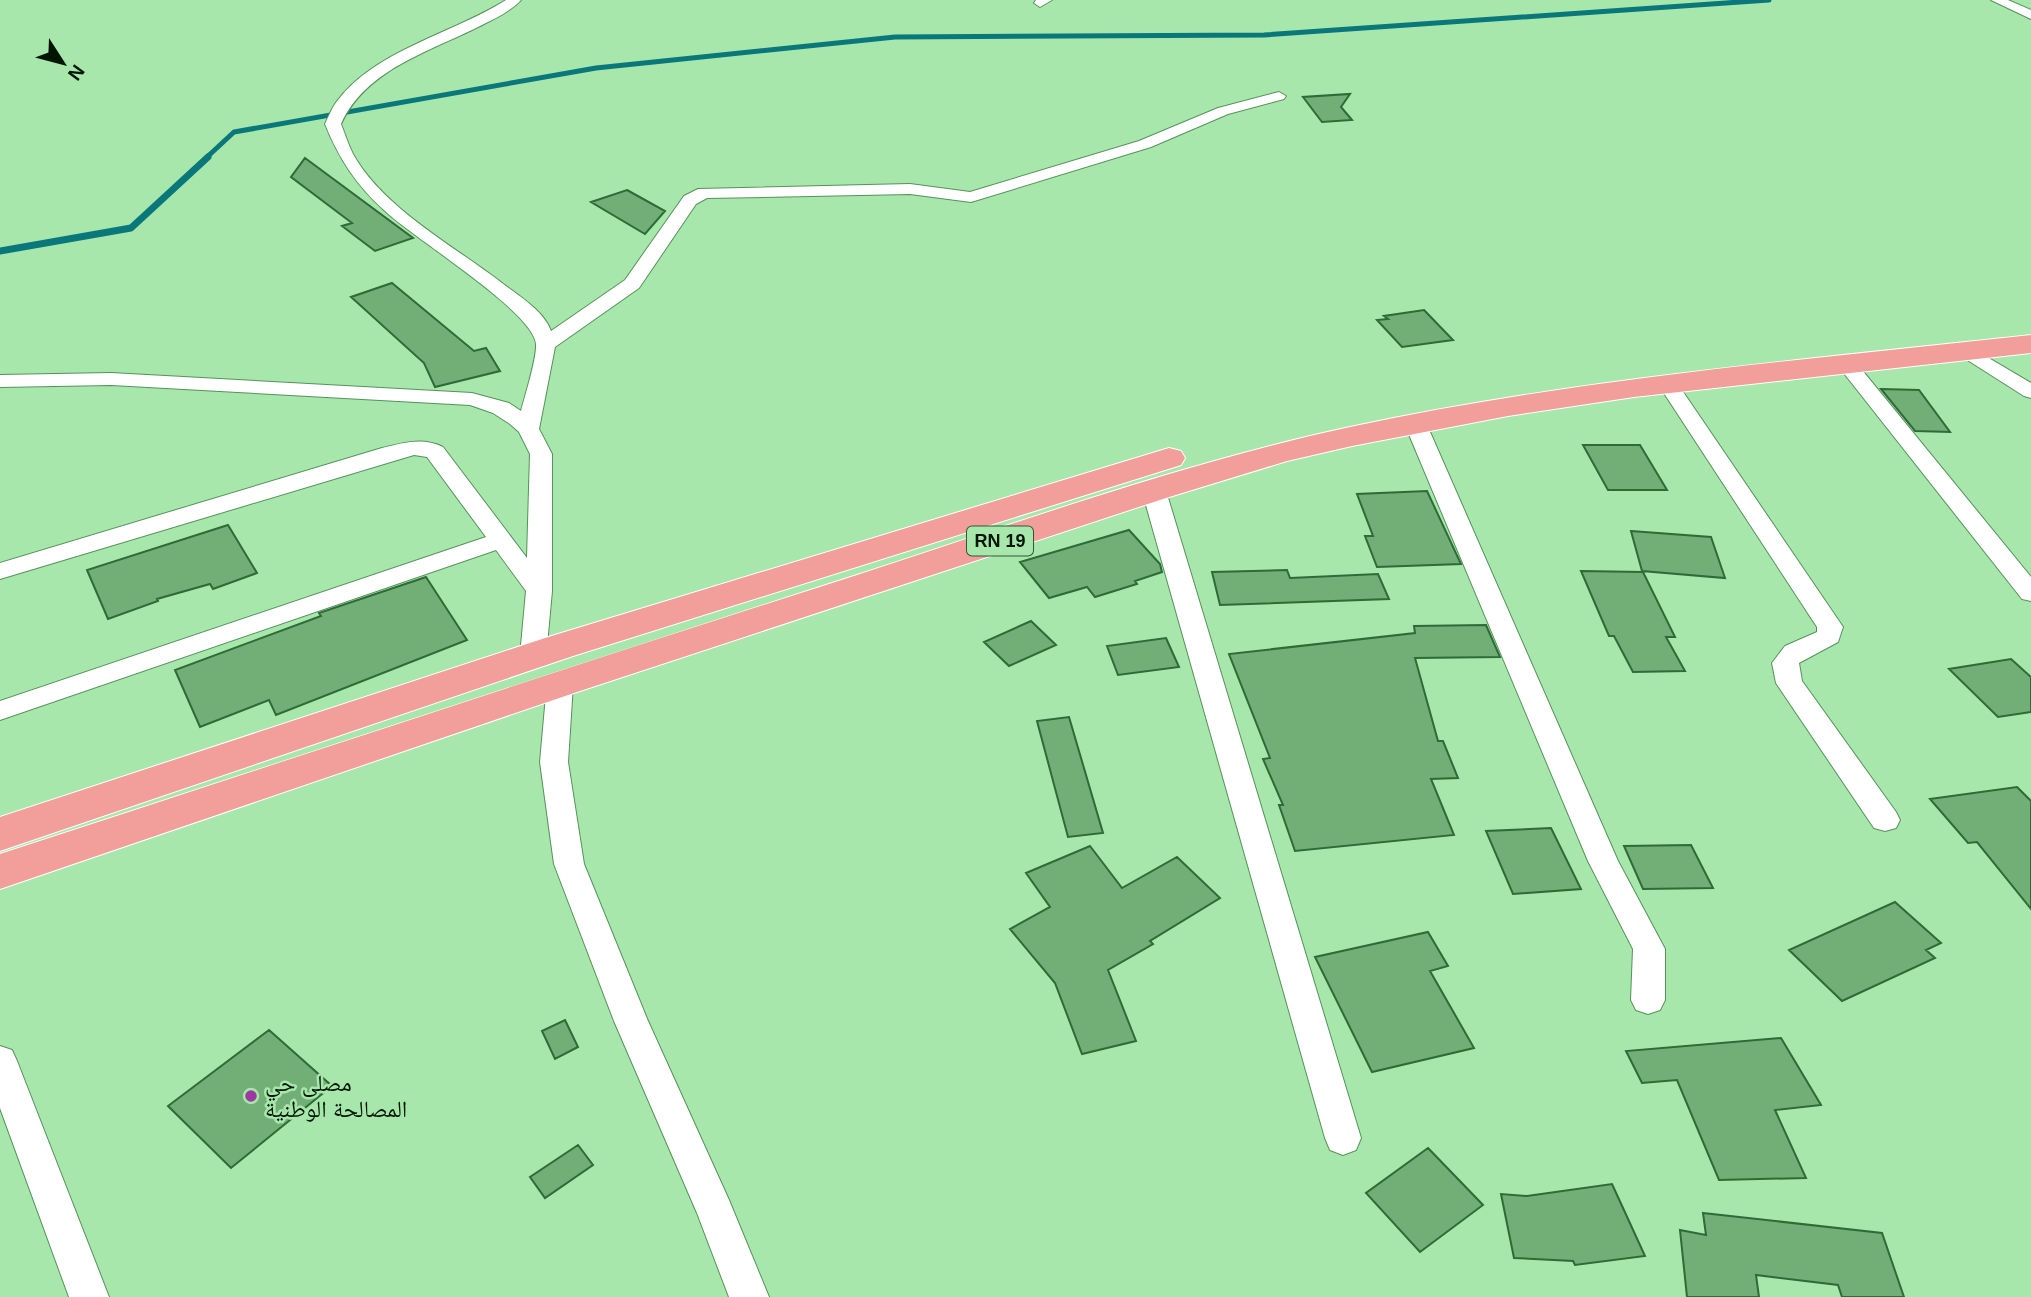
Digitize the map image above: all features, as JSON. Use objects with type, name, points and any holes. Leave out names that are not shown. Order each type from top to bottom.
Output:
[{"type":"main road","name":"RN 19","points":[[0,834],[1277,454],[1648,377],[2031,326]]},
{"type":"main road","name":"RN 19","points":[[0,872],[540,672],[1201,449],[1283,426],[1417,397],[1846,363],[2031,344]]},
{"type":"street","points":[[515,0],[451,37],[386,65],[353,90],[333,124],[338,142],[363,182],[539,324],[546,344],[528,429]]},
{"type":"street","points":[[1997,0],[2031,15]]},
{"type":"street","points":[[546,344],[632,285],[690,200],[704,193],[910,190],[971,197],[1145,145],[1223,111],[1279,96]]},
{"type":"street","points":[[1965,350],[2031,392]]},
{"type":"street","points":[[1846,363],[2031,593]]},
{"type":"street","points":[[1648,377],[1830,627],[1829,636],[1790,655],[1784,661],[1783,670],[1789,683],[1885,820]]},
{"type":"street","points":[[0,381],[111,379],[472,399],[501,408],[528,429],[541,454],[540,672],[569,864],[631,1021],[716,1213],[749,1297]]},
{"type":"street","points":[[1416,425],[1603,861],[1649,949],[1648,1000]]},
{"type":"street","points":[[0,571],[414,447],[435,452],[539,591]]},
{"type":"street","points":[[1154,491],[1343,1138]]},
{"type":"street","points":[[0,710],[499,541]]},
{"type":"street","points":[[0,1061],[89,1297]]},
{"type":"building","points":[[1350,94],[1341,107],[1352,120],[1322,122],[1303,97]]},
{"type":"building","points":[[305,158],[413,238],[375,251],[342,226],[352,223],[291,177]]},
{"type":"building","points":[[627,190],[665,211],[645,234],[591,202]]},
{"type":"building","points":[[392,283],[474,351],[486,348],[500,371],[435,387],[424,363],[351,297]]},
{"type":"building","points":[[1424,310],[1453,340],[1402,347],[1377,320],[1388,319],[1384,316]]},
{"type":"building","points":[[1881,389],[1919,390],[1950,432],[1915,431]]},
{"type":"building","points":[[1583,445],[1640,445],[1667,490],[1608,490]]},
{"type":"building","points":[[1427,491],[1461,564],[1377,567],[1365,536],[1373,536],[1357,494]]},
{"type":"building","points":[[228,525],[257,573],[213,589],[210,584],[157,599],[158,601],[108,619],[87,570]]},
{"type":"building","points":[[1129,530],[1160,564],[1162,572],[1135,581],[1137,584],[1095,597],[1087,587],[1049,598],[1020,562]]},
{"type":"building","points":[[1631,531],[1711,537],[1725,578],[1642,571]]},
{"type":"building","points":[[1287,570],[1290,578],[1378,574],[1389,599],[1220,605],[1212,572]]},
{"type":"building","points":[[1581,571],[1643,572],[1675,637],[1666,637],[1685,671],[1633,672],[1614,636],[1609,636]]},
{"type":"building","points":[[426,577],[467,640],[276,715],[269,700],[200,727],[175,670],[321,616],[319,613]]},
{"type":"building","points":[[1031,621],[1056,645],[1009,666],[984,642]]},
{"type":"building","points":[[1486,625],[1500,657],[1415,658],[1438,741],[1443,741],[1458,778],[1431,779],[1454,835],[1295,851],[1279,805],[1283,805],[1263,759],[1270,758],[1229,654],[1415,633],[1414,626]]},
{"type":"building","points":[[1166,638],[1179,667],[1118,675],[1107,646]]},
{"type":"building","points":[[2011,659],[2031,677],[2031,712],[1998,717],[1949,669]]},
{"type":"building","points":[[1069,717],[1103,833],[1068,837],[1037,721]]},
{"type":"building","points":[[2017,787],[2031,801],[2031,909],[1977,842],[1968,843],[1930,799]]},
{"type":"building","points":[[1551,828],[1581,889],[1513,894],[1486,831]]},
{"type":"building","points":[[1691,845],[1713,888],[1643,889],[1624,846]]},
{"type":"building","points":[[1090,846],[1122,888],[1177,857],[1220,898],[1150,941],[1153,944],[1108,970],[1136,1041],[1082,1054],[1055,983],[1010,929],[1050,907],[1026,873]]},
{"type":"building","points":[[1895,902],[1941,943],[1926,950],[1935,958],[1842,1001],[1789,950]]},
{"type":"building","points":[[1428,932],[1448,966],[1430,971],[1474,1048],[1372,1072],[1315,957]]},
{"type":"building","points":[[565,1020],[578,1047],[555,1059],[542,1031]]},
{"type":"building","name":"مصلى حي المصالحة الوطنية","points":[[269,1030],[332,1086],[231,1168],[168,1106]]},
{"type":"building","points":[[1781,1038],[1821,1105],[1775,1110],[1806,1178],[1719,1180],[1677,1080],[1642,1083],[1626,1051]]},
{"type":"building","points":[[578,1145],[593,1165],[545,1198],[530,1177]]},
{"type":"building","points":[[1428,1148],[1483,1205],[1420,1252],[1366,1193]]},
{"type":"building","points":[[1612,1184],[1645,1256],[1575,1265],[1573,1261],[1514,1258],[1501,1194],[1527,1196]]},
{"type":"building","points":[[1703,1213],[1882,1233],[1904,1297],[1842,1297],[1838,1285],[1756,1275],[1759,1297],[1687,1297],[1680,1230],[1706,1235]]},
{"type":"waterway","points":[[206,158],[234,132],[596,68],[895,37],[1264,35],[1769,0]]},
{"type":"waterway","points":[[0,251],[131,228],[208,157]]},
{"type":"place","name":"مصلى حي المصالحة الوطنية","points":[[251,1096]]}]
